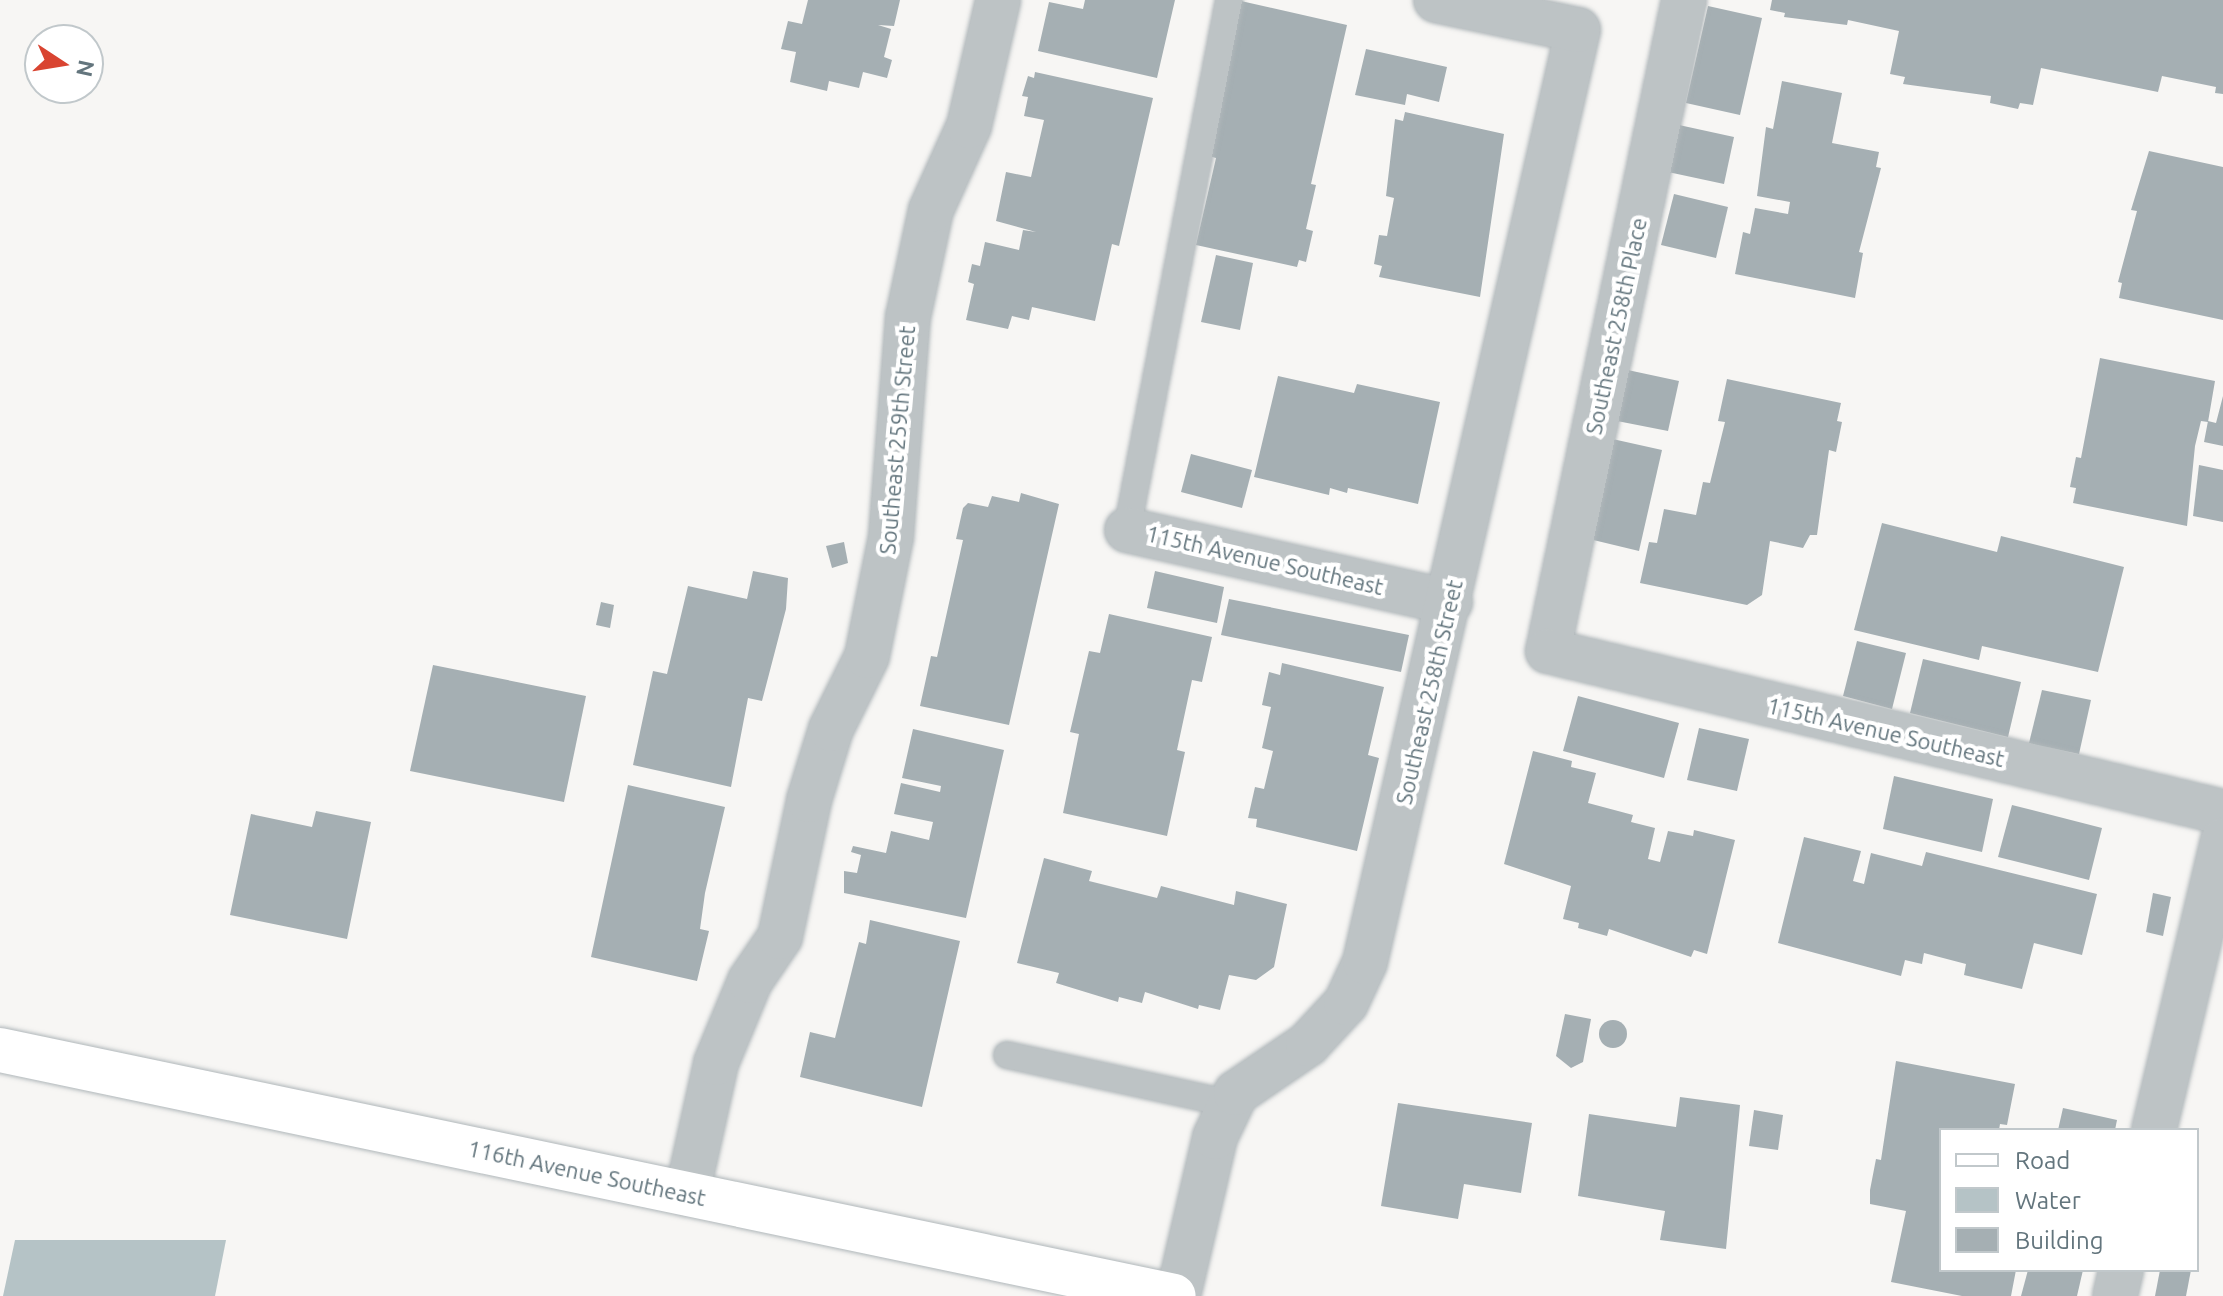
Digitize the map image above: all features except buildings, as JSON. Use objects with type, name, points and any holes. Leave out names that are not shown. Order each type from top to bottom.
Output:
[{"type":"main road","name":"116th Avenue Southeast","points":[[0,1050],[1176,1296]]},
{"type":"street","name":"Southeast 259th Street","points":[[687,1194],[716,1063],[750,981],[780,937],[809,800],[831,729],[867,656],[891,537],[908,317],[931,210],[969,126],[998,0]]},
{"type":"street","name":"Southeast 258th Street","points":[[1176,1296],[1215,1137],[1236,1093],[1308,1044],[1346,1003],[1365,962],[1450,602],[1578,30],[1436,0]]},
{"type":"street","name":"Southeast 258th Place","points":[[1548,651],[1684,0]]},
{"type":"street","name":"115th Avenue Southeast","points":[[1127,530],[1450,602]]},
{"type":"street","name":"115th Avenue Southeast","points":[[1548,651],[2223,812]]},
{"type":"street","points":[[2154,1128],[2223,840]]},
{"type":"street","points":[[2115,1296],[2121,1272]]},
{"type":"lane","points":[[1127,530],[1229,0]]},
{"type":"lane","points":[[1007,1055],[1231,1104]]},
{"type":"water","points":[[15,1240],[226,1240],[215,1296],[3,1296]]}]
